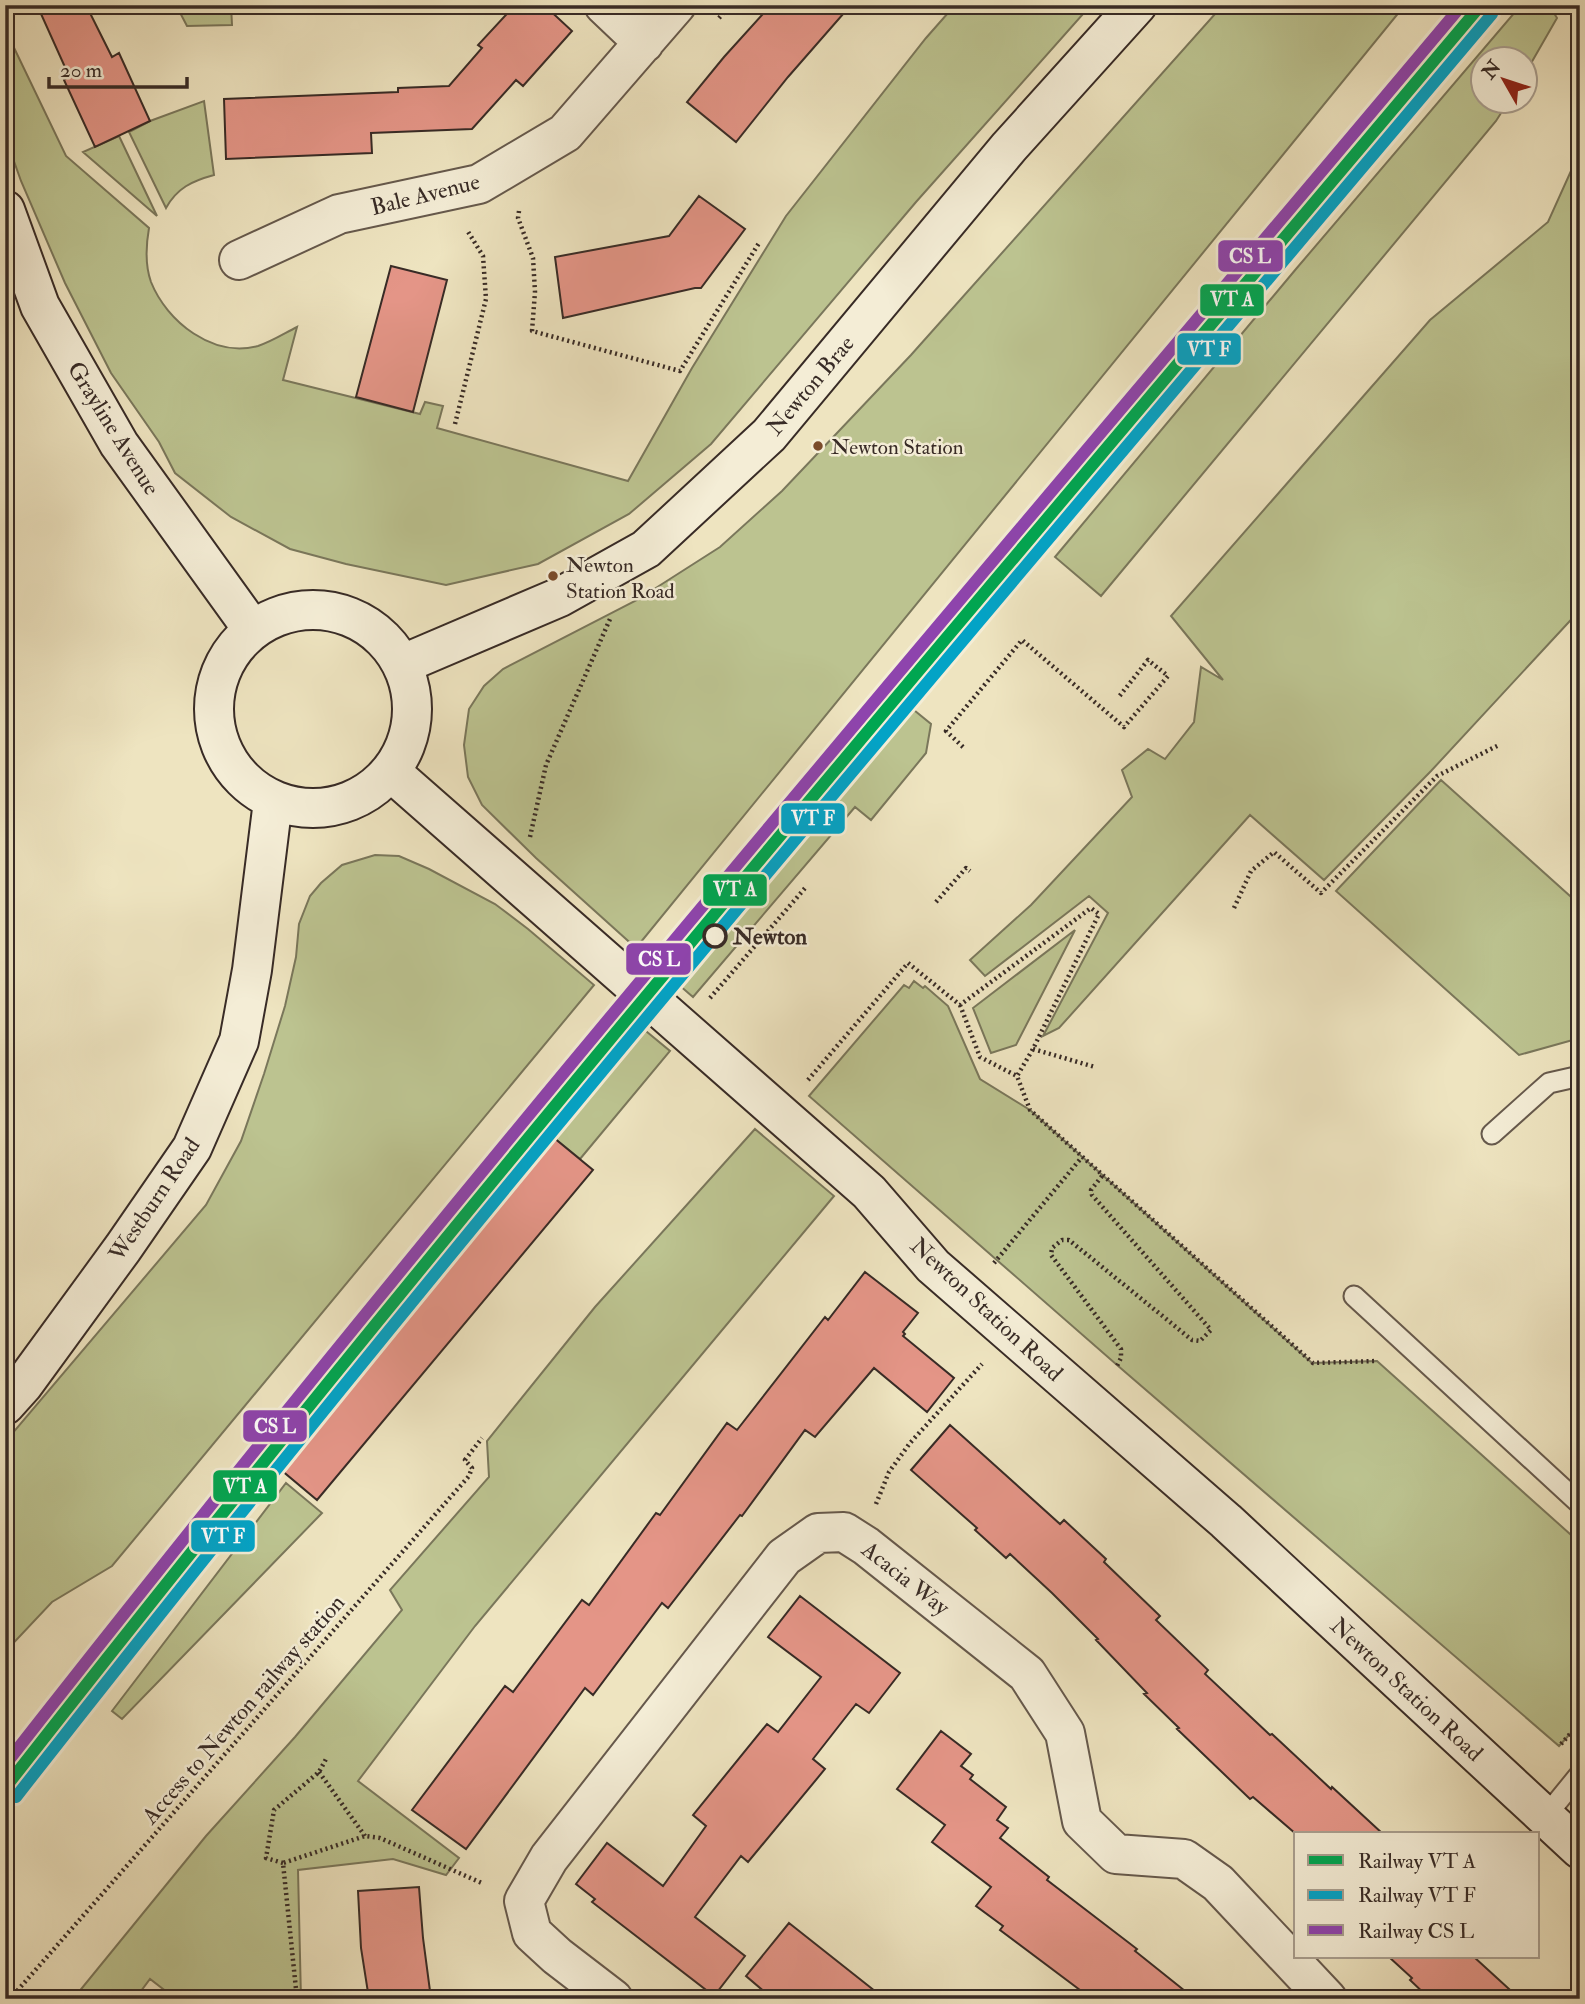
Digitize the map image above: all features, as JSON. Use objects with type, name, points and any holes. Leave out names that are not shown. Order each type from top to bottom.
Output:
[{"type":"street","points":[[604,5],[644,43]]},
{"type":"street","name":"Bale Avenue","points":[[239,260],[339,214],[479,184],[565,133],[676,5]]},
{"type":"street","name":"Newton Brae","points":[[403,664],[560,597],[646,550],[769,435],[1009,147],[1137,5]]},
{"type":"street","name":"Grayline Avenue","points":[[5,210],[40,306],[119,444],[253,630]]},
{"type":"street","points":[[330,610],[371,627],[403,664],[412,695],[409,736],[391,772],[362,796],[331,807],[300,809],[273,801],[248,786],[233,769],[216,732],[214,696],[228,657],[253,630],[287,612],[330,610]]},
{"type":"street","name":"Newton Station Road","points":[[391,772],[869,1192],[933,1266],[1226,1521],[1580,1849]]},
{"type":"street","name":"Westburn Road","points":[[5,1405],[23,1385],[123,1248],[191,1149],[197,1136],[239,1041],[252,970],[273,801]]},
{"type":"street","name":"Acacia Way","points":[[524,1901],[550,1858],[783,1557],[818,1533],[844,1532],[866,1546],[1027,1674],[1065,1732],[1082,1821],[1116,1854],[1184,1860],[1218,1883],[1327,1999]]},
{"type":"street","points":[[524,1901],[532,1933],[613,1999]]},
{"type":"lane","points":[[1492,1134],[1549,1083],[1580,1076]]},
{"type":"lane","points":[[1354,1296],[1580,1504]]},
{"type":"lane","points":[[1545,1817],[1580,1774]]},
{"type":"path","points":[[521,204],[518,218],[533,258],[533,331],[680,371],[759,243]]},
{"type":"path","points":[[456,424],[486,299],[483,256],[469,231],[457,225]]},
{"type":"path","points":[[529,842],[546,765],[615,607]]},
{"type":"path","points":[[963,747],[946,731],[1022,640],[1124,727],[1168,676],[1148,660],[1118,698]]},
{"type":"path","points":[[1234,908],[1251,871],[1274,852],[1321,893],[1437,776],[1499,745]]},
{"type":"path","points":[[936,902],[966,868],[970,871]]},
{"type":"path","points":[[705,1004],[806,887]]},
{"type":"path","points":[[960,1005],[1091,908],[1100,914],[1017,1076]]},
{"type":"path","points":[[803,1087],[908,963],[960,1005],[980,1057],[1017,1076],[1030,1110],[1313,1363],[1377,1361]]},
{"type":"path","points":[[1032,1049],[1095,1067]]},
{"type":"path","points":[[989,1269],[1083,1157]]},
{"type":"path","points":[[1102,1176],[1091,1190],[1092,1195],[1211,1330],[1200,1341],[1192,1340],[1065,1239],[1052,1248],[1051,1255],[1121,1349],[1121,1358],[1113,1371]]},
{"type":"path","points":[[866,1546],[875,1506],[890,1472],[910,1443],[990,1354]]},
{"type":"path","name":"Access to Newton railway station","points":[[10,1999],[469,1476],[472,1468],[465,1460],[482,1438]]},
{"type":"path","points":[[1559,1746],[1580,1723]]},
{"type":"path","points":[[326,1759],[319,1772],[274,1810],[266,1857],[283,1863],[365,1836],[380,1838],[524,1901]]},
{"type":"path","points":[[319,1772],[365,1836]]},
{"type":"path","points":[[283,1863],[297,1999]]},
{"type":"green space","points":[[176,5],[231,5],[232,25],[187,26]]},
{"type":"green space","points":[[955,5],[1091,5],[916,202],[711,444],[629,514],[538,564],[446,585],[290,549],[231,517],[175,473],[159,442],[111,373],[65,283],[21,181],[5,136],[5,29],[66,156],[149,228],[147,255],[151,282],[168,311],[194,334],[225,347],[241,348],[258,346],[297,327],[283,380],[420,414],[425,402],[443,406],[437,428],[628,481],[692,368],[786,216]]},
{"type":"green space","points":[[1223,5],[1405,5],[636,948],[482,805],[468,777],[464,745],[469,709],[484,686],[503,669],[637,600],[720,547],[782,491],[911,355]]},
{"type":"green space","points":[[1521,5],[1549,5],[1557,18],[1540,48],[1486,46]]},
{"type":"green space","points":[[1470,65],[1470,116],[1499,116],[1496,121],[1101,596],[1055,557]]},
{"type":"green space","points":[[204,101],[214,175],[186,186],[166,208],[129,132],[150,121]]},
{"type":"green space","points":[[119,136],[157,216],[83,152]]},
{"type":"green space","points":[[1580,151],[1580,610],[1431,771],[1324,880],[1250,815],[1059,1028],[1043,1036],[1108,913],[1089,896],[985,976],[970,960],[1031,905],[1132,797],[1122,770],[1148,749],[1165,759],[1194,722],[1201,667],[1223,680],[1171,616],[1430,320],[1548,222]]},
{"type":"green space","points":[[909,706],[931,724],[926,753],[871,820],[855,807],[693,997],[679,985]]},
{"type":"green space","points":[[1441,780],[1580,905],[1580,1038],[1519,1055],[1336,891]]},
{"type":"green space","points":[[375,855],[399,856],[495,904],[594,985],[112,1566],[52,1602],[5,1652],[5,1442],[206,1205],[241,1141],[264,1074],[285,1006],[296,957],[299,924],[310,896],[342,865]]},
{"type":"green space","points":[[1075,930],[1016,1045],[991,1053],[973,1008]]},
{"type":"green space","points":[[914,981],[923,988],[925,986],[948,1006],[980,1079],[1030,1110],[1312,1363],[1377,1361],[1580,1543],[1580,1723],[1559,1746],[809,1096],[904,985],[909,988]]},
{"type":"green space","points":[[641,1027],[670,1051],[580,1159],[548,1133]]},
{"type":"green space","points":[[755,1129],[834,1196],[475,1626],[358,1781],[459,1858],[446,1875],[393,1859],[298,1870],[301,1999],[176,1999],[150,1979],[135,1999],[73,1999],[206,1836],[295,1737],[402,1610],[390,1590],[489,1477],[487,1441],[595,1307]]},
{"type":"green space","points":[[286,1483],[322,1513],[122,1719],[112,1711]]},
{"type":"building","points":[[37,5],[86,5],[112,57],[119,53],[150,121],[95,147],[64,80],[69,76]]},
{"type":"building","points":[[515,5],[544,5],[572,31],[523,86],[516,80],[472,129],[371,133],[372,153],[226,159],[224,99],[398,92],[398,88],[449,86],[482,48],[478,45]]},
{"type":"building","points":[[771,5],[851,5],[736,142],[687,102]]},
{"type":"building","points":[[699,196],[745,229],[701,288],[563,318],[555,257],[669,236]]},
{"type":"building","points":[[391,266],[447,280],[413,412],[356,397]]},
{"type":"building","points":[[548,1133],[593,1170],[317,1500],[280,1469],[492,1215],[485,1209]]},
{"type":"building","points":[[865,1272],[918,1313],[903,1332],[903,1336],[954,1378],[927,1412],[874,1368],[815,1437],[805,1430],[742,1516],[740,1515],[668,1608],[662,1603],[593,1695],[585,1688],[466,1849],[412,1810],[505,1686],[513,1692],[582,1600],[589,1605],[656,1513],[660,1515],[727,1423],[737,1430],[825,1317],[828,1320]]},
{"type":"building","points":[[950,1425],[1060,1524],[1064,1520],[1106,1559],[1104,1562],[1160,1616],[1156,1620],[1208,1670],[1205,1674],[1381,1832],[1294,1832],[1253,1797],[1250,1799],[1177,1729],[1179,1728],[1144,1694],[1147,1693],[1096,1640],[1098,1639],[1052,1593],[1010,1554],[1006,1558],[975,1530],[977,1528],[911,1470]]},
{"type":"building","points":[[800,1596],[900,1673],[869,1713],[856,1704],[813,1759],[825,1769],[748,1862],[741,1856],[695,1917],[745,1956],[714,1996],[592,1902],[595,1899],[576,1884],[607,1843],[663,1886],[706,1826],[693,1815],[767,1724],[778,1732],[821,1677],[768,1637]]},
{"type":"building","points":[[941,1731],[971,1754],[961,1766],[973,1775],[970,1779],[1006,1807],[997,1820],[1008,1828],[1000,1838],[1049,1877],[1047,1880],[1137,1949],[1135,1951],[1195,1999],[1092,1999],[1000,1930],[1003,1926],[976,1906],[991,1887],[932,1842],[945,1825],[897,1789]]},
{"type":"building","points":[[419,1887],[429,1999],[369,1999],[361,1948],[358,1891]]},
{"type":"building","points":[[789,1923],[885,1999],[773,1999],[746,1976]]},
{"type":"building","points":[[1390,1958],[1475,1958],[1520,1999],[1430,1999],[1410,1980],[1412,1978]]},
{"type":"transit line","points":[[5,1765],[182,1541],[543,1098],[1462,5]]},
{"type":"transit line","points":[[5,1788],[184,1561],[550,1112],[1481,5]]},
{"type":"transit line","points":[[16,1797],[195,1570],[561,1121],[1492,14]]},
{"type":"place","name":"Newton Station","points":[[818,446]]},
{"type":"place","name":"Newton Station Road","points":[[553,576]]},
{"type":"place","name":"Newton","points":[[715,936]]}]
